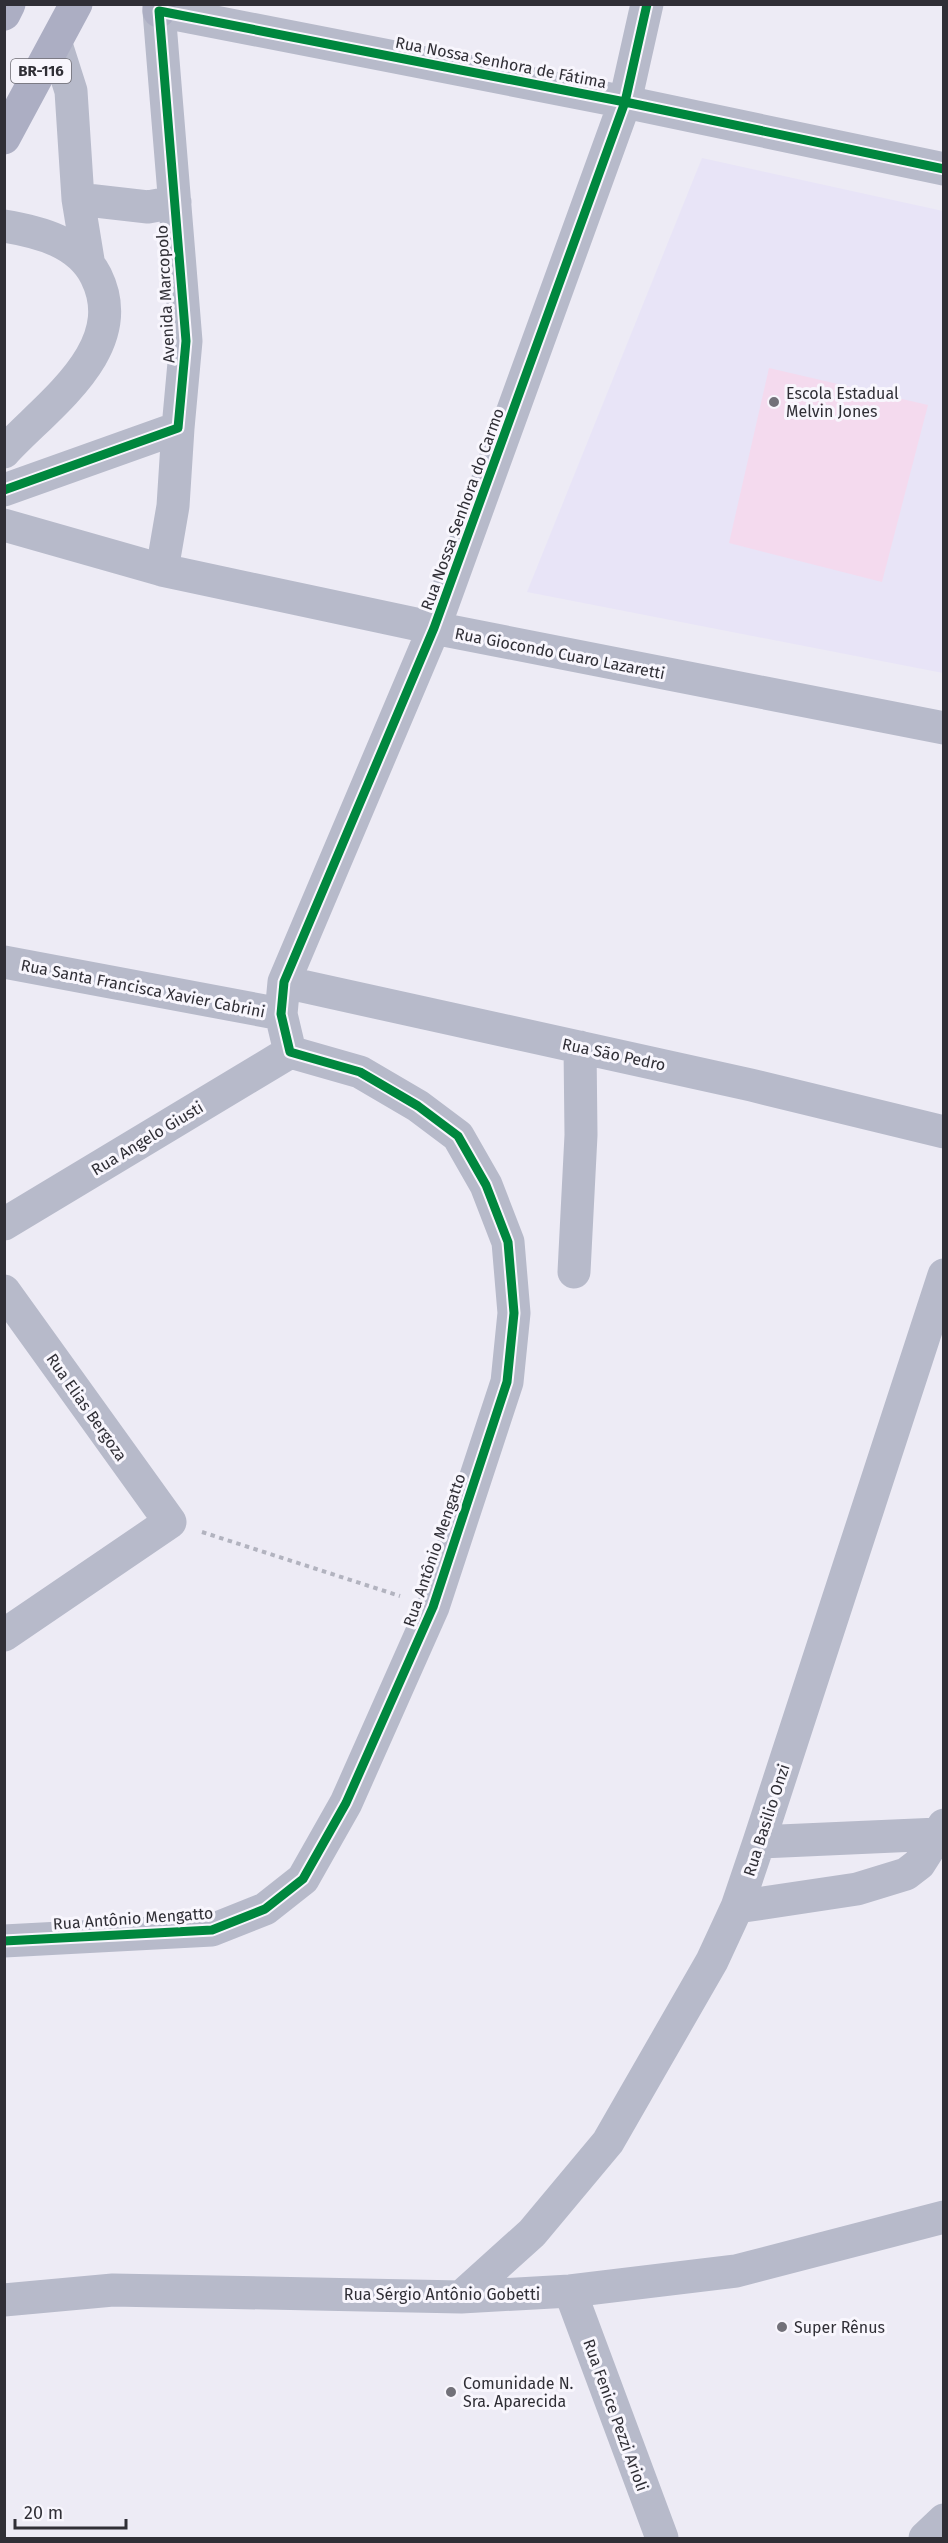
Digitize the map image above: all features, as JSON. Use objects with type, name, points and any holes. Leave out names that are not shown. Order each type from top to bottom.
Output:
[{"type":"highway","points":[[4,15],[9,4]]},
{"type":"highway","points":[[56,4],[56,44]]},
{"type":"highway","name":"BR-116","points":[[4,138],[76,4]]},
{"type":"street","name":"Rua Nossa Senhora do Carmo","points":[[281,1014],[284,982],[434,628],[625,102],[647,4]]},
{"type":"street","name":"Rua Nossa Senhora de Fátima","points":[[159,8],[944,169]]},
{"type":"street","name":"Avenida Marcopolo","points":[[159,8],[186,341],[172,506],[162,570]]},
{"type":"street","points":[[4,452],[73,383],[95,352],[105,323],[105,294],[88,261],[78,199],[71,91],[56,44]]},
{"type":"street","points":[[78,199],[148,207],[175,202]]},
{"type":"street","points":[[4,226],[30,230],[57,239],[88,261]]},
{"type":"street","points":[[4,490],[178,428]]},
{"type":"street","name":"Rua Giocondo Cuaro Lazaretti","points":[[4,525],[162,570],[434,628],[944,728]]},
{"type":"street","name":"Rua Santa Francisca Xavier Cabrini","points":[[4,962],[281,1014]]},
{"type":"street","name":"Rua São Pedro","points":[[284,982],[751,1084],[944,1132]]},
{"type":"street","points":[[281,1014],[290,1052]]},
{"type":"street","points":[[574,1272],[581,1135],[580,1047]]},
{"type":"street","name":"Rua Angelo Giusti","points":[[4,1224],[290,1052]]},
{"type":"street","name":"Rua Antônio Mengatto","points":[[4,1941],[212,1930],[265,1909],[303,1880],[324,1847],[346,1803],[433,1607],[507,1382],[514,1313],[508,1242],[486,1185],[458,1136],[418,1106],[360,1072],[290,1052]]},
{"type":"street","name":"Rua Elias Bergoza","points":[[4,1291],[170,1522]]},
{"type":"street","name":"Rua Basilio Onzi","points":[[461,2297],[532,2233],[608,2142],[712,1961],[737,1907],[941,1293]]},
{"type":"street","points":[[4,1635],[170,1522]]},
{"type":"street","points":[[759,1842],[941,1829]]},
{"type":"street","points":[[737,1907],[857,1889],[906,1874],[919,1864],[941,1829]]},
{"type":"street","name":"Rua Sérgio Antônio Gobetti","points":[[4,2300],[113,2290],[461,2297],[570,2291],[736,2271],[944,2217]]},
{"type":"street","name":"Rua Fenice Pezzi Arioli","points":[[570,2291],[662,2538]]},
{"type":"street","points":[[925,2538],[944,2520]]},
{"type":"path","points":[[170,1522],[433,1607]]},
{"type":"shaded area","name":"Escola Estadual Melvin Jones","points":[[702,158],[943,211],[943,673],[527,592]]},
{"type":"shaded area","points":[[769,368],[928,405],[882,582],[729,543]]},
{"type":"cycle path","points":[[4,1941],[212,1930],[265,1909],[303,1879],[346,1803],[433,1607],[507,1382],[514,1313],[508,1242],[486,1185],[458,1136],[418,1106],[360,1072],[290,1052],[281,1014],[284,982],[434,628],[625,102],[647,4]]},
{"type":"cycle path","points":[[4,490],[178,428],[186,341],[159,11],[625,102],[944,169]]},
{"type":"place","name":"Escola Estadual Melvin Jones","points":[[774,402]]},
{"type":"place","name":"Super Rênus","points":[[782,2327]]},
{"type":"place","name":"Comunidade N. Sra. Aparecida","points":[[451,2392]]}]
